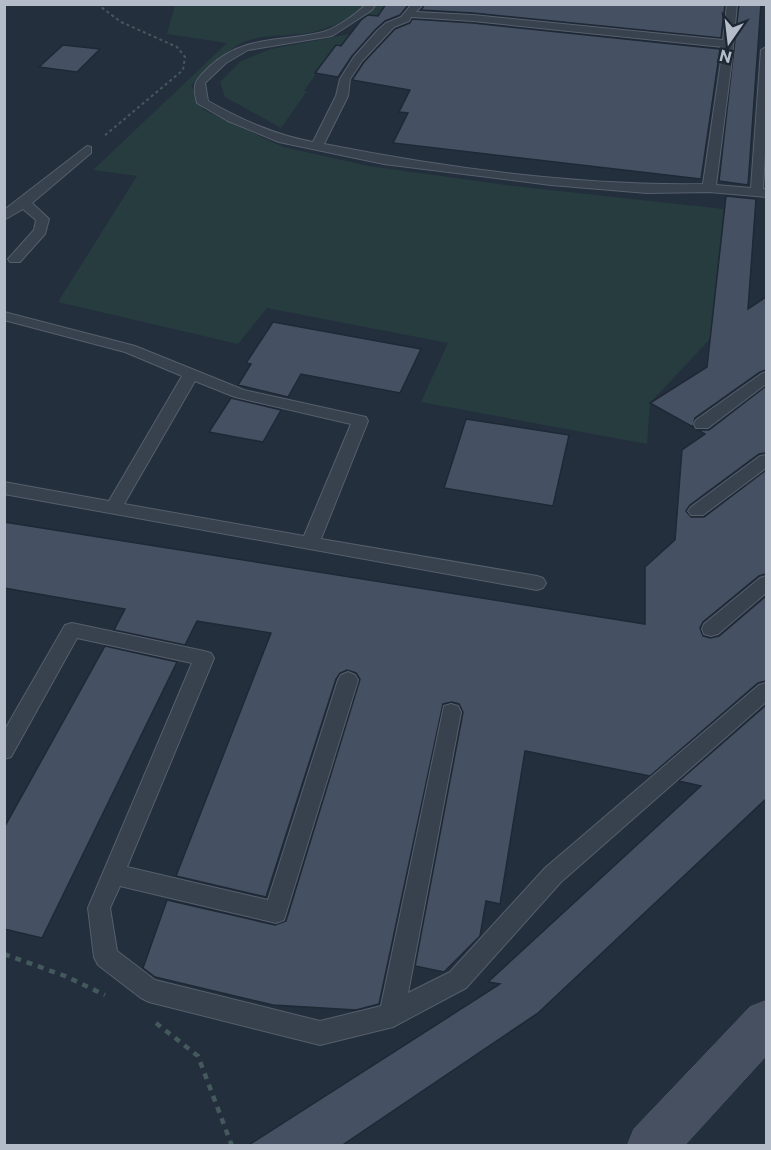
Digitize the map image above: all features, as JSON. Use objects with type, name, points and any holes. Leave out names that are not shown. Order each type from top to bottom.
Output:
[{"type":"main road","points":[[651,1146],[766,1023]]},
{"type":"lane","points":[[371,4],[369,8],[328,34],[245,47],[222,61],[200,82],[203,103],[232,119],[283,140],[396,161],[550,181],[647,189],[709,188],[762,193],[766,58]]},
{"type":"lane","points":[[317,146],[342,96],[345,79],[358,59],[385,29],[405,19],[418,4]]},
{"type":"lane","points":[[709,188],[732,4]]},
{"type":"lane","points":[[408,14],[473,18],[728,44]]},
{"type":"lane","points":[[4,216],[24,203],[87,150]]},
{"type":"lane","points":[[15,259],[40,231],[43,219],[24,203]]},
{"type":"lane","points":[[4,316],[130,349],[240,394],[360,421],[310,543]]},
{"type":"lane","points":[[113,508],[191,374]]},
{"type":"lane","points":[[702,424],[766,377]]},
{"type":"lane","points":[[697,511],[766,460]]},
{"type":"lane","points":[[4,488],[537,584]]},
{"type":"lane","points":[[711,629],[766,583]]},
{"type":"lane","points":[[4,751],[72,630],[204,658],[99,908],[106,957],[149,990],[320,1033],[392,1014],[458,980],[553,874],[766,690]]},
{"type":"lane","points":[[113,874],[276,912],[348,680]]},
{"type":"lane","points":[[392,1014],[451,712]]},
{"type":"path","points":[[87,150],[159,93],[183,70],[185,57],[177,48],[121,22],[97,4]]},
{"type":"path","points":[[4,954],[65,976],[114,999]]},
{"type":"path","points":[[153,1020],[198,1056],[232,1146]]},
{"type":"green space","points":[[175,5],[386,5],[378,16],[355,18],[301,34],[246,41],[226,54],[191,85],[204,110],[283,147],[369,166],[514,186],[724,209],[710,339],[650,403],[647,444],[421,402],[448,343],[267,308],[238,344],[58,302],[137,176],[93,170],[227,43],[167,34]]},
{"type":"green space","points":[[350,34],[341,46],[336,45],[281,128],[225,97],[220,82],[241,61],[271,49]]},
{"type":"building","points":[[386,4],[409,4],[400,15],[385,21],[375,30],[352,56],[338,77],[315,73],[336,45],[341,46],[361,20],[368,15],[378,16]]},
{"type":"building","points":[[425,4],[725,4],[721,38],[473,13],[421,10]]},
{"type":"building","points":[[739,4],[761,4],[748,185],[719,181]]},
{"type":"building","points":[[412,19],[473,23],[720,49],[701,179],[393,143],[408,113],[399,112],[410,90],[352,80],[364,62],[395,29],[410,23]]},
{"type":"building","points":[[63,45],[100,49],[77,72],[39,67]]},
{"type":"building","points":[[726,196],[756,199],[748,309],[766,297],[766,370],[695,418],[693,427],[650,403],[707,367]]},
{"type":"building","points":[[273,322],[421,349],[400,393],[301,374],[288,397],[238,385],[251,364],[246,363]]},
{"type":"building","points":[[766,386],[766,453],[759,454],[690,505],[686,511],[691,517],[704,517],[766,470],[766,574],[759,576],[703,622],[700,628],[703,636],[710,638],[719,636],[766,596],[766,681],[758,683],[650,776],[525,751],[500,904],[486,901],[480,936],[444,972],[415,966],[463,712],[459,704],[452,702],[443,704],[379,1004],[356,1010],[273,1005],[155,977],[143,968],[167,900],[275,925],[286,921],[360,679],[356,673],[347,670],[340,673],[336,679],[266,897],[176,876],[271,633],[197,621],[185,645],[114,630],[125,609],[4,588],[4,522],[645,624],[645,567],[675,540],[682,450],[705,434],[698,430],[709,430]]},
{"type":"building","points":[[231,398],[281,410],[263,442],[209,432]]},
{"type":"building","points":[[466,419],[569,435],[553,506],[444,488]]},
{"type":"building","points":[[105,646],[177,662],[42,938],[4,929],[4,828]]},
{"type":"building","points":[[766,705],[766,799],[538,1013],[341,1146],[247,1146],[500,984],[488,982],[701,786],[679,781]]}]
